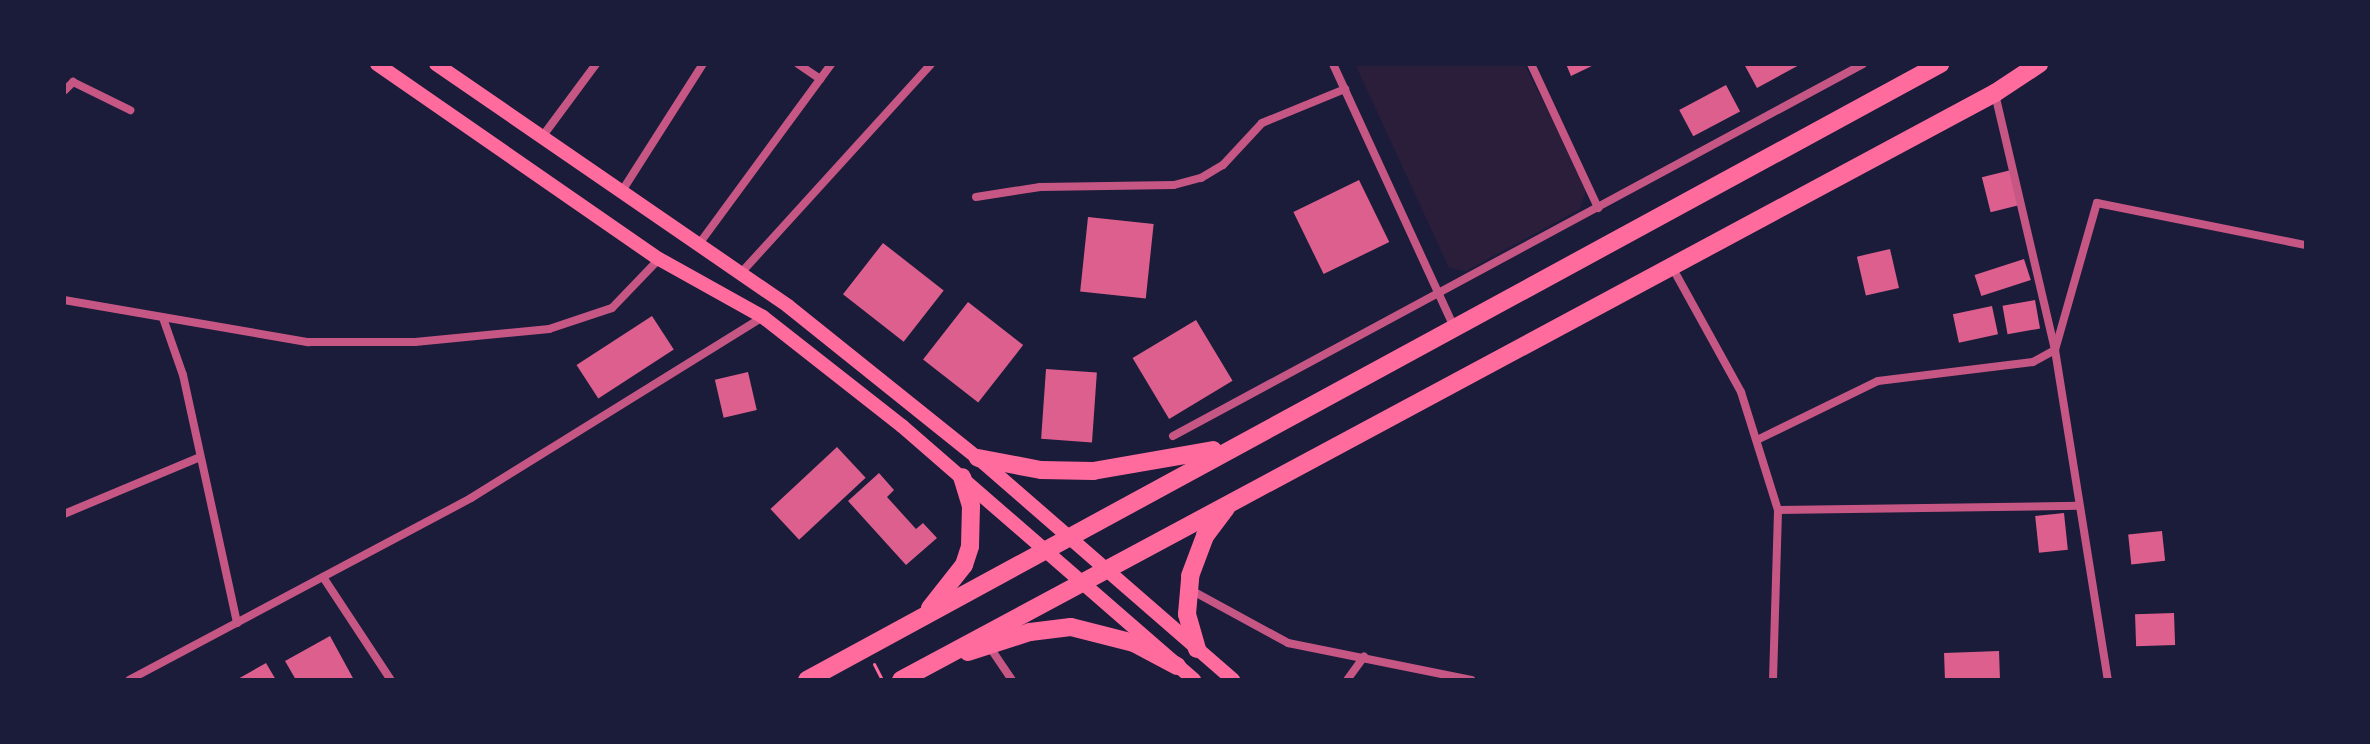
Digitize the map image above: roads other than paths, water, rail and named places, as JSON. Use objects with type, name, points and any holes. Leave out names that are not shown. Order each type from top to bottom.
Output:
[{"type":"highway","points":[[807,680],[1242,441],[1456,331],[1940,64]]},
{"type":"highway","points":[[901,680],[1233,499],[1995,93],[2039,64]]},
{"type":"highway","points":[[978,458],[1041,470],[1093,471],[1181,458],[1242,441]]},
{"type":"highway","points":[[922,618],[959,573],[970,546],[971,506],[962,477]]},
{"type":"highway","points":[[1197,649],[1189,625],[1188,589],[1205,536],[1233,499]]},
{"type":"highway","points":[[935,661],[1049,627],[1071,627],[1134,643],[1177,666]]},
{"type":"main road","points":[[377,64],[659,259],[763,317],[962,477],[1194,680]]},
{"type":"main road","points":[[436,64],[788,306],[978,458],[1233,680]]},
{"type":"street","points":[[542,137],[596,64]]},
{"type":"street","points":[[622,191],[703,64]]},
{"type":"street","points":[[798,64],[820,79]]},
{"type":"street","points":[[699,244],[831,64]]},
{"type":"street","points":[[740,274],[931,64]]},
{"type":"street","points":[[1333,64],[1456,331]]},
{"type":"street","points":[[1531,64],[1598,208]]},
{"type":"street","points":[[1173,436],[1863,64]]},
{"type":"street","points":[[64,91],[73,82],[130,110]]},
{"type":"street","points":[[976,197],[1040,187],[1174,185],[1201,178],[1223,165],[1262,123],[1345,89]]},
{"type":"street","points":[[1995,93],[2055,350],[2108,680]]},
{"type":"street","points":[[1759,439],[1878,381],[2033,362],[2055,350],[2097,203],[2306,245]]},
{"type":"street","points":[[64,300],[308,342],[415,342],[549,329],[612,308],[659,259]]},
{"type":"street","points":[[1671,265],[1741,392],[1759,439],[1778,510],[1773,680]]},
{"type":"street","points":[[129,680],[471,498],[763,317]]},
{"type":"street","points":[[163,318],[183,375],[237,623]]},
{"type":"street","points":[[64,514],[200,457]]},
{"type":"street","points":[[1778,510],[2079,506]]},
{"type":"street","points":[[323,577],[391,680]]},
{"type":"street","points":[[1188,589],[1288,643],[1471,680]]},
{"type":"street","points":[[989,646],[1012,680]]},
{"type":"street","points":[[1347,680],[1364,657]]}]
